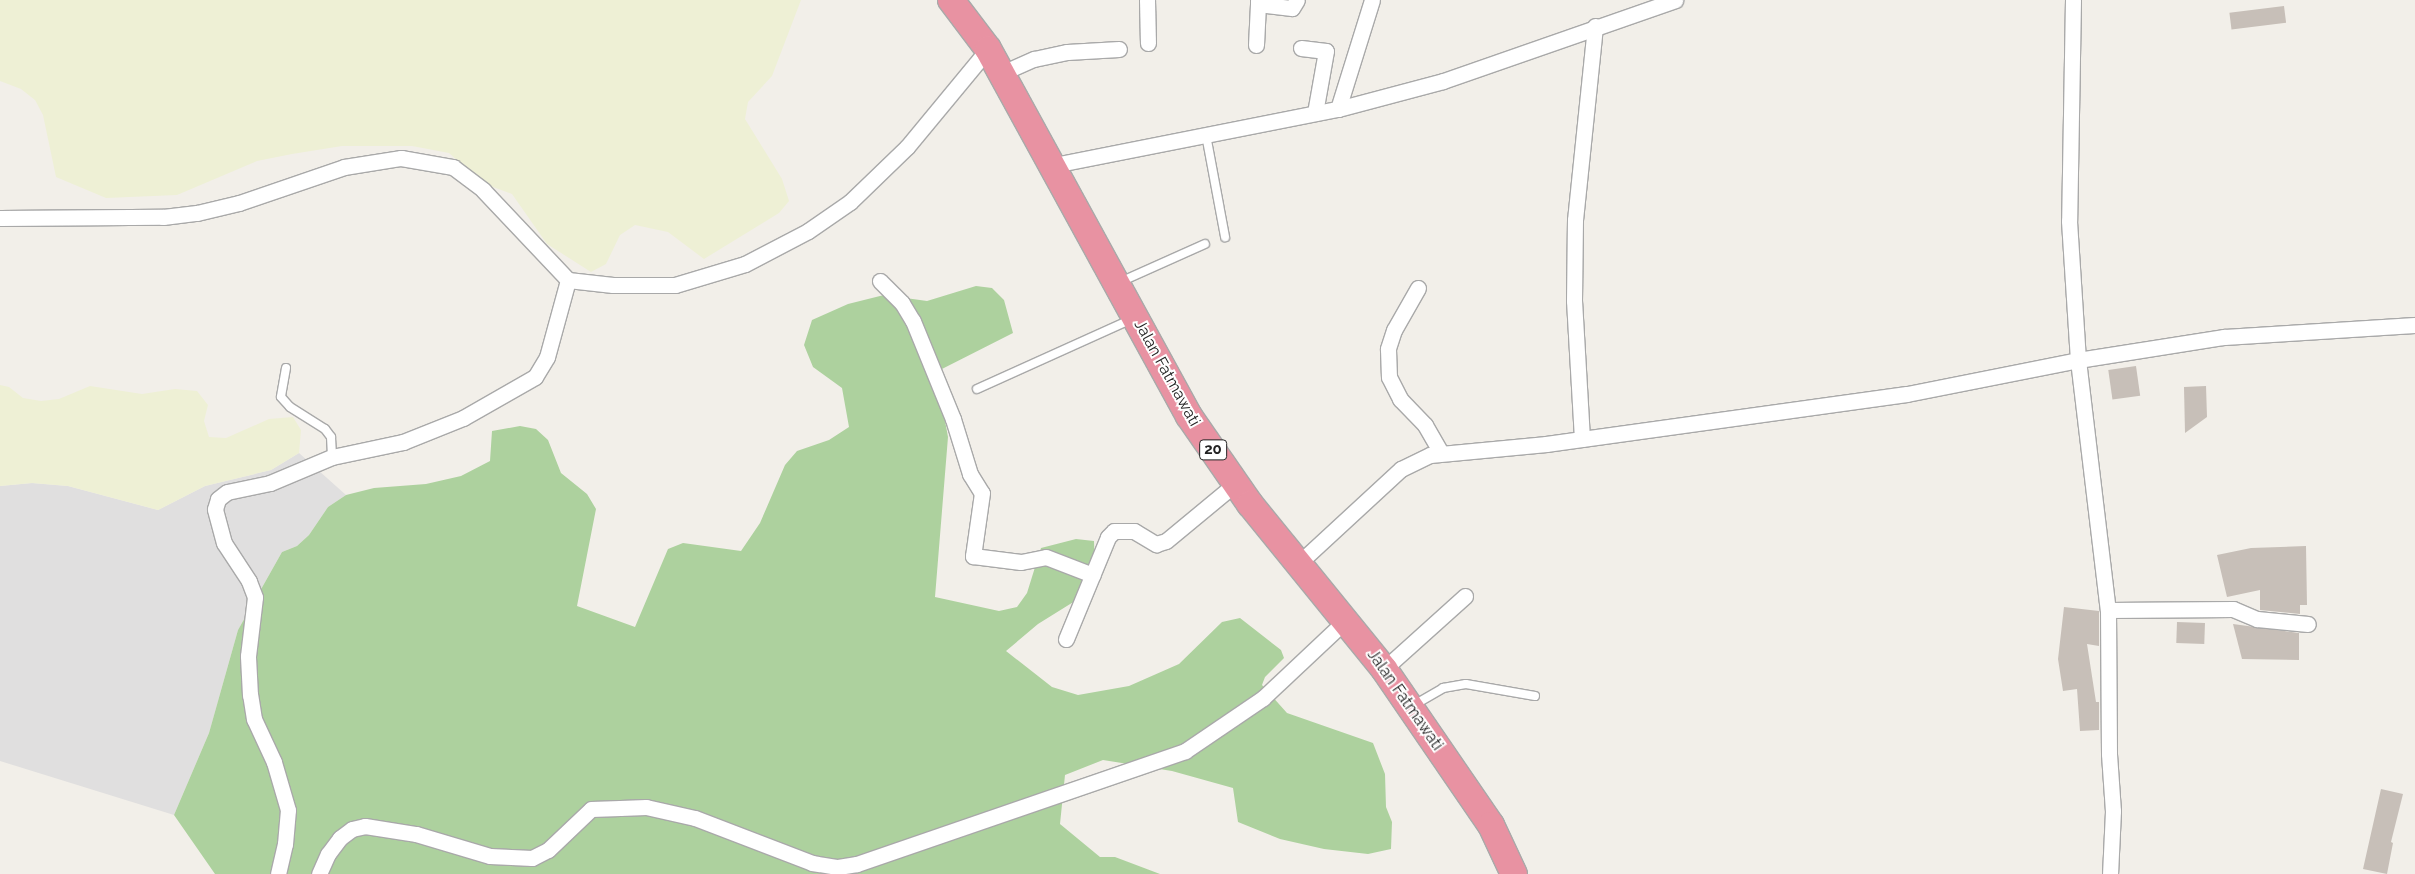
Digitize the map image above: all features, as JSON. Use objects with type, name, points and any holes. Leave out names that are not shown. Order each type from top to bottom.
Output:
[{"type":"highway","name":"Jalan Fatmawati","points":[[959,2],[1054,165],[1189,416],[1236,483],[1384,668],[1492,825],[1514,874]]},
{"type":"street","points":[[1147,0],[1148,43]]},
{"type":"street","points":[[1256,45],[1258,2],[1292,8],[1297,0]]},
{"type":"street","points":[[1338,109],[1372,0]]},
{"type":"street","points":[[1054,165],[1338,109],[1442,81],[1674,0]]},
{"type":"street","points":[[2073,0],[2069,221],[2078,360],[2108,610],[2109,754],[2113,811],[2110,874]]},
{"type":"street","points":[[1582,439],[1574,301],[1575,220],[1595,26]]},
{"type":"street","points":[[1301,48],[1326,51],[1315,113]]},
{"type":"street","points":[[0,218],[163,217],[197,213],[239,203],[344,167],[400,158],[453,167],[483,190],[568,280],[613,285],[674,284],[745,264],[808,231],[850,202],[907,148],[988,49]]},
{"type":"street","points":[[1002,73],[1034,59],[1059,54],[1119,49]]},
{"type":"street","points":[[278,874],[286,844],[288,810],[274,762],[254,719],[250,695],[248,656],[255,597],[249,581],[224,544],[215,509],[218,498],[227,492],[270,483],[332,457],[420,435],[463,418],[535,377],[547,357],[568,280]]},
{"type":"street","points":[[880,281],[902,303],[913,321],[953,419],[970,474],[982,493],[973,556],[1021,562],[1046,557],[1093,575]]},
{"type":"street","points":[[1418,288],[1394,330],[1388,349],[1389,377],[1400,399],[1425,425],[1442,453]]},
{"type":"street","points":[[1299,563],[1401,469],[1442,453],[1470,453],[1582,439],[1907,394],[2078,360],[2224,337],[2415,325]]},
{"type":"street","points":[[1066,640],[1108,537],[1114,531],[1134,531],[1156,544],[1166,541],[1236,483]]},
{"type":"street","points":[[1384,668],[1465,596]]},
{"type":"street","points":[[2108,610],[2233,609],[2257,619],[2308,624]]},
{"type":"street","points":[[319,874],[328,854],[340,838],[352,829],[365,826],[416,834],[490,856],[532,858],[548,850],[591,809],[646,807],[695,818],[812,863],[838,867],[857,864],[1184,751],[1263,698],[1346,620]]},
{"type":"lane","points":[[1206,135],[1224,237]]},
{"type":"lane","points":[[1118,283],[1205,244]]},
{"type":"lane","points":[[977,389],[1136,317]]},
{"type":"lane","points":[[286,368],[281,396],[290,407],[325,429],[332,437],[332,457]]},
{"type":"lane","points":[[1410,707],[1443,688],[1466,684],[1535,696]]},
{"type":"shaded area","points":[[299,453],[346,495],[328,507],[309,535],[297,546],[282,552],[238,630],[209,733],[174,815],[0,761],[0,486],[32,483],[68,486],[158,510],[205,486],[271,470]]},
{"type":"green space","points":[[0,0],[801,0],[772,76],[748,102],[745,119],[782,179],[789,201],[779,213],[704,259],[668,232],[635,225],[620,235],[606,264],[591,272],[547,244],[512,194],[482,183],[449,153],[412,146],[342,146],[292,154],[257,161],[177,195],[106,198],[56,177],[43,115],[35,100],[21,89],[0,81]]},
{"type":"green space","points":[[976,286],[992,288],[1004,300],[1013,333],[936,372],[948,437],[935,597],[999,611],[1017,607],[1027,593],[1041,548],[1076,539],[1094,541],[1095,578],[1083,596],[1038,624],[1006,651],[1052,687],[1078,695],[1129,686],[1179,664],[1222,622],[1240,618],[1281,650],[1284,658],[1265,677],[1262,685],[1287,713],[1373,743],[1385,774],[1386,807],[1392,822],[1391,849],[1368,854],[1324,849],[1280,839],[1238,822],[1233,788],[1172,771],[1103,760],[1065,775],[1060,824],[1100,857],[1115,857],[1160,874],[215,874],[174,815],[209,733],[238,630],[282,552],[297,546],[309,535],[328,507],[346,495],[374,488],[426,484],[461,476],[490,461],[492,431],[520,426],[536,429],[548,440],[561,473],[587,494],[596,509],[577,606],[635,627],[668,549],[683,543],[741,551],[760,523],[785,465],[797,451],[829,440],[849,427],[842,388],[813,367],[804,345],[812,320],[848,304],[884,295],[927,301]]},
{"type":"green space","points":[[0,385],[9,387],[23,398],[41,401],[59,399],[90,386],[142,394],[175,389],[197,391],[208,405],[204,421],[209,437],[226,438],[269,419],[293,417],[301,430],[299,453],[271,470],[205,486],[158,510],[68,486],[32,483],[0,486]]},
{"type":"building","points":[[2284,6],[2286,23],[2231,30],[2229,13]]},
{"type":"building","points":[[2136,366],[2140,396],[2112,400],[2108,370]]},
{"type":"building","points":[[2206,386],[2207,417],[2185,433],[2184,387]]},
{"type":"building","points":[[2306,546],[2307,605],[2300,605],[2300,614],[2260,610],[2260,590],[2227,597],[2217,555],[2251,548]]},
{"type":"building","points":[[2064,607],[2099,611],[2099,646],[2087,644],[2096,702],[2099,702],[2099,730],[2080,731],[2077,689],[2063,691],[2058,659]]},
{"type":"building","points":[[2177,622],[2205,623],[2204,644],[2176,643]]},
{"type":"building","points":[[2233,624],[2299,633],[2299,660],[2242,659]]},
{"type":"building","points":[[2381,789],[2403,794],[2391,842],[2393,843],[2387,874],[2363,869]]}]
